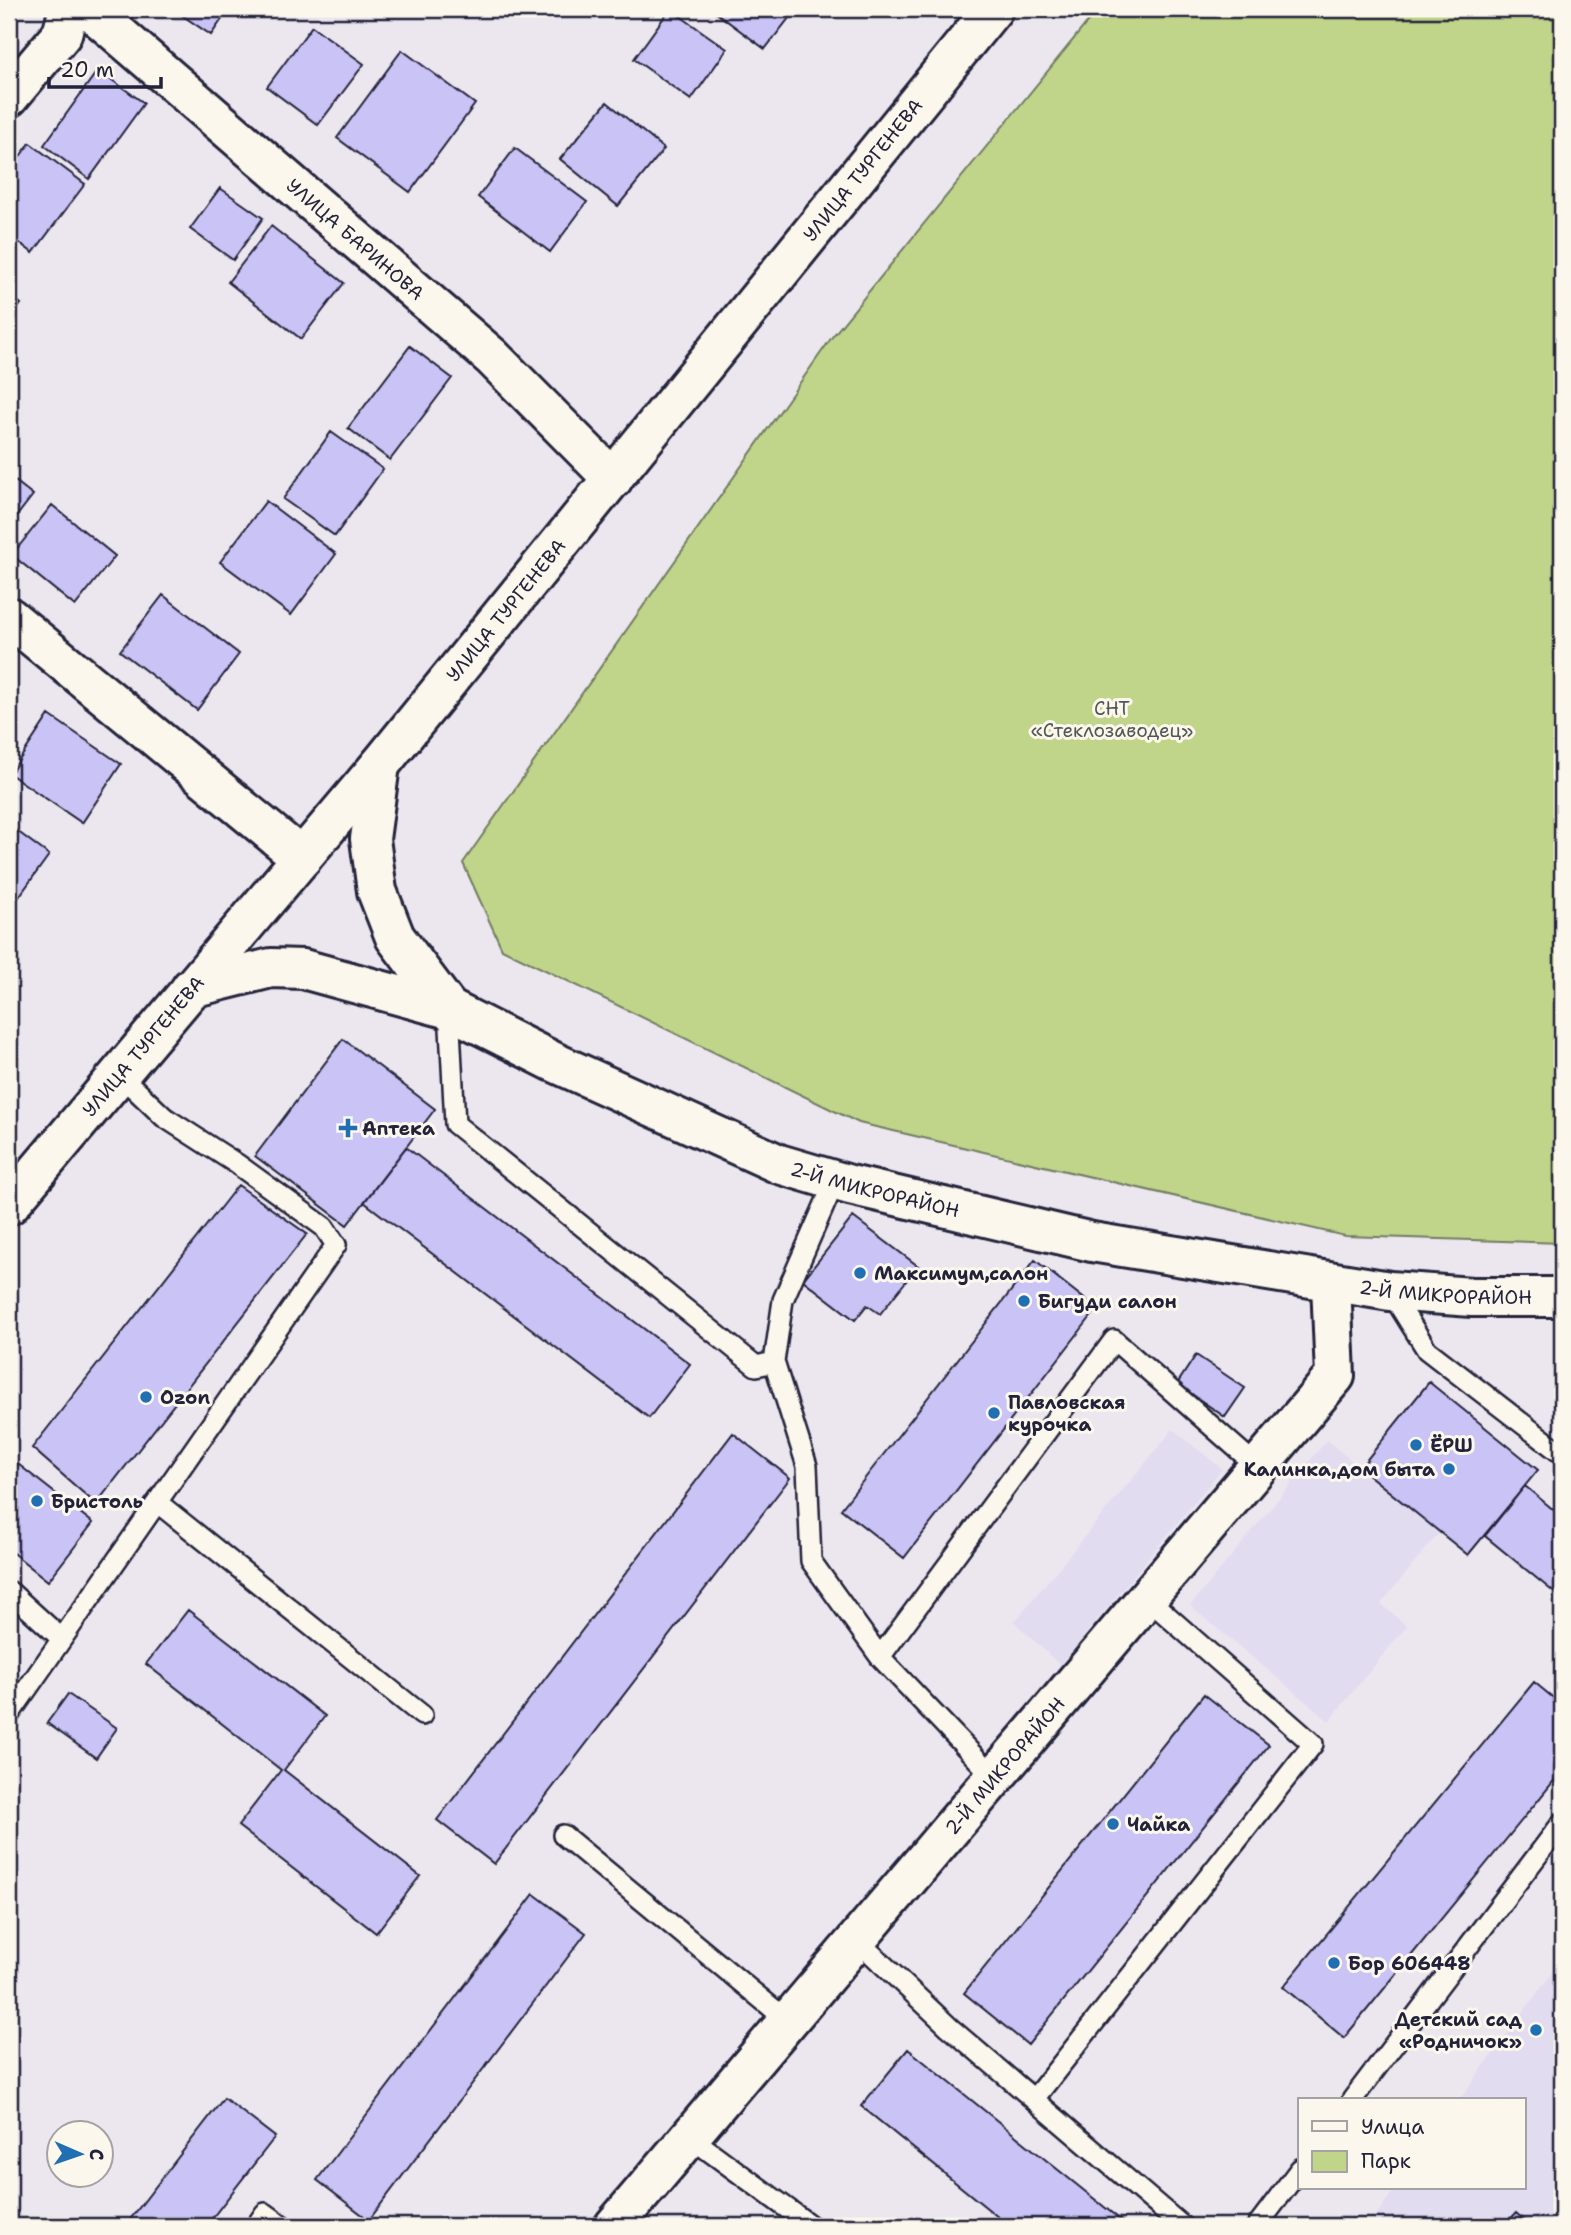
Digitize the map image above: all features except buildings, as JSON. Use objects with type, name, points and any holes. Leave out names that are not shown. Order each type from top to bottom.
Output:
[{"type":"street","points":[[9,97],[62,34],[69,9]]},
{"type":"street","name":"УЛИЦА БАРИНОВА","points":[[89,9],[492,357],[613,479]]},
{"type":"street","name":"УЛИЦА ТУРГЕНЕВА","points":[[9,1205],[380,765],[993,9]]},
{"type":"street","points":[[9,617],[302,858]]},
{"type":"street","points":[[380,765],[370,839],[376,891],[395,937],[449,1009]]},
{"type":"street","points":[[191,988],[271,968],[303,969],[449,1009]]},
{"type":"street","name":"2-Й МИКРОРАЙОН","points":[[449,1009],[554,1062],[779,1164],[835,1181],[1092,1242],[1331,1283],[1390,1291],[1472,1297],[1562,1297]]},
{"type":"street","name":"2-Й МИКРОРАЙОН","points":[[614,2226],[1335,1376],[1331,1283]]},
{"type":"lane","points":[[449,1009],[455,1124],[756,1366],[774,1362]]},
{"type":"lane","points":[[9,1715],[336,1245],[324,1227],[237,1164],[164,1116],[118,1074]]},
{"type":"lane","points":[[835,1181],[783,1300],[774,1362],[807,1466],[811,1561],[880,1657],[994,1777]]},
{"type":"lane","points":[[1390,1291],[1427,1350],[1562,1454]]},
{"type":"lane","points":[[880,1657],[1114,1340],[1258,1467]]},
{"type":"lane","points":[[158,1503],[422,1715]]},
{"type":"lane","points":[[9,1591],[62,1640]]},
{"type":"lane","points":[[1034,2099],[1313,1744],[1147,1599]]},
{"type":"lane","points":[[1354,2098],[1562,1823]]},
{"type":"lane","points":[[563,1835],[788,2021]]},
{"type":"lane","points":[[857,1940],[949,2027],[1182,2226]]},
{"type":"lane","points":[[690,2137],[811,2226]]},
{"type":"lane","points":[[1257,2226],[1298,2172]]},
{"type":"lane","points":[[256,2226],[265,2213],[283,2226]]},
{"type":"shaded area","points":[[1173,1429],[1222,1469],[1060,1665],[1014,1622]]},
{"type":"shaded area","points":[[1327,1440],[1439,1533],[1381,1604],[1407,1626],[1329,1721],[1190,1606]]},
{"type":"shaded area","name":"Детский сад «Родничок»","points":[[1562,1959],[1562,2226],[1369,2226],[1394,2190],[1526,2190],[1526,2098],[1460,2098]]},
{"type":"green space","name":"СНТ «Стеклозаводец»","points":[[1098,9],[1562,9],[1562,1243],[1345,1236],[859,1123],[502,949],[463,863],[832,337]]},
{"type":"place","name":"Аптека","points":[[348,1128]]},
{"type":"place","name":"Максимум,салон","points":[[860,1273]]},
{"type":"place","name":"Бигуди салон","points":[[1024,1301]]},
{"type":"place","name":"Ozon","points":[[146,1397]]},
{"type":"place","name":"Павловская курочка","points":[[994,1413]]},
{"type":"place","name":"ЁРШ","points":[[1416,1445]]},
{"type":"place","name":"Калинка,дом быта","points":[[1449,1469]]},
{"type":"place","name":"Бристоль","points":[[37,1501]]},
{"type":"place","name":"Чайка","points":[[1113,1824]]},
{"type":"place","name":"Бор 606448","points":[[1334,1963]]},
{"type":"place","name":"Детский сад «Родничок»","points":[[1536,2030]]}]
